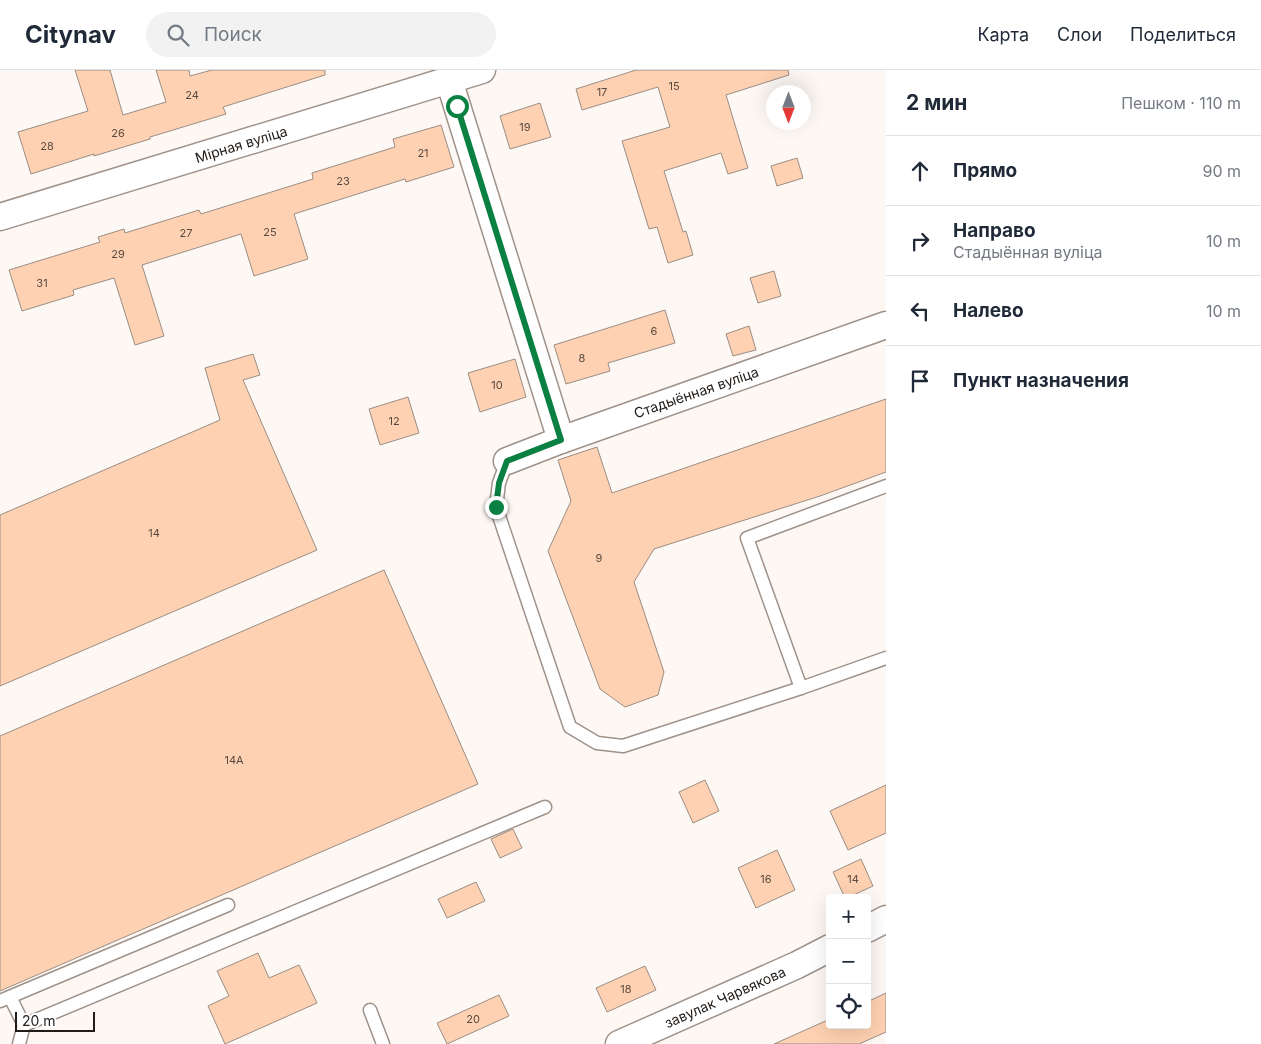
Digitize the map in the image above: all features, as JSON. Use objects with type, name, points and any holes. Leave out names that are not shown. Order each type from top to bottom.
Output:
[{"type":"street","name":"Мірная вуліца","points":[[0,217],[482,70]]},
{"type":"street","points":[[449,80],[561,440]]},
{"type":"street","name":"Стадыённая вуліца","points":[[507,461],[561,440],[886,325]]},
{"type":"street","points":[[871,927],[886,919]]},
{"type":"street","name":"завулак Чарвякова","points":[[619,1044],[797,965],[826,950]]},
{"type":"lane","points":[[507,461],[499,483],[496,507],[570,727],[597,743],[624,746],[886,658]]},
{"type":"lane","points":[[801,688],[747,538],[886,486]]},
{"type":"lane","points":[[24,1025],[545,807]]},
{"type":"lane","points":[[24,1025],[5,999],[228,905]]},
{"type":"lane","points":[[370,1010],[383,1044]]},
{"type":"lane","points":[[19,1044],[24,1025]]},
{"type":"building","points":[[75,70],[110,70],[123,115],[166,102],[156,70],[189,70],[190,76],[212,70],[325,70],[325,75],[223,107],[226,114],[150,137],[150,139],[31,174],[18,132],[88,111]]},
{"type":"building","points":[[636,70],[788,70],[789,75],[726,95],[748,168],[728,174],[721,153],[664,171],[683,232],[686,231],[693,255],[668,263],[657,227],[649,229],[622,141],[670,127],[658,87],[582,110],[576,89]]},
{"type":"building","points":[[540,103],[551,137],[510,149],[500,116]]},
{"type":"building","points":[[441,125],[454,167],[406,182],[405,179],[294,214],[308,259],[254,276],[241,234],[142,265],[164,336],[135,345],[114,278],[73,290],[74,295],[22,311],[9,270],[100,242],[98,237],[124,229],[125,233],[199,210],[201,214],[313,179],[312,173],[395,147],[393,139]]},
{"type":"building","points":[[797,158],[803,178],[777,186],[771,166]]},
{"type":"building","points":[[774,271],[781,296],[758,303],[750,278]]},
{"type":"building","points":[[665,310],[675,343],[608,363],[610,371],[566,384],[554,345]]},
{"type":"building","points":[[749,326],[756,350],[733,356],[726,334]]},
{"type":"building","points":[[253,354],[260,375],[243,380],[317,550],[0,686],[0,515],[220,420],[205,368]]},
{"type":"building","points":[[515,359],[526,397],[480,412],[468,373]]},
{"type":"building","points":[[408,397],[419,433],[380,445],[369,409]]},
{"type":"building","points":[[886,399],[886,472],[820,496],[654,549],[634,582],[664,672],[658,695],[625,707],[600,689],[548,551],[571,501],[558,460],[597,447],[612,493]]},
{"type":"building","points":[[384,570],[478,784],[0,991],[0,736]]},
{"type":"building","points":[[705,780],[719,811],[693,823],[679,792]]},
{"type":"building","points":[[886,785],[886,833],[848,850],[830,811]]},
{"type":"building","points":[[513,829],[522,848],[500,858],[491,839]]},
{"type":"building","points":[[777,850],[795,890],[756,908],[738,868]]},
{"type":"building","points":[[861,859],[873,886],[856,894],[843,894],[833,872]]},
{"type":"building","points":[[476,882],[485,901],[447,918],[438,899]]},
{"type":"building","points":[[258,953],[269,978],[299,965],[317,1003],[225,1044],[208,1006],[229,996],[217,971]]},
{"type":"building","points":[[645,966],[656,990],[607,1012],[596,988]]},
{"type":"building","points":[[886,993],[886,1032],[859,1044],[774,1044],[826,1021],[826,1029],[871,1029],[871,1000]]},
{"type":"building","points":[[499,995],[509,1016],[447,1044],[437,1023]]},
{"type":"route","points":[[457,106],[561,440],[507,461],[499,483],[496,507]]}]
